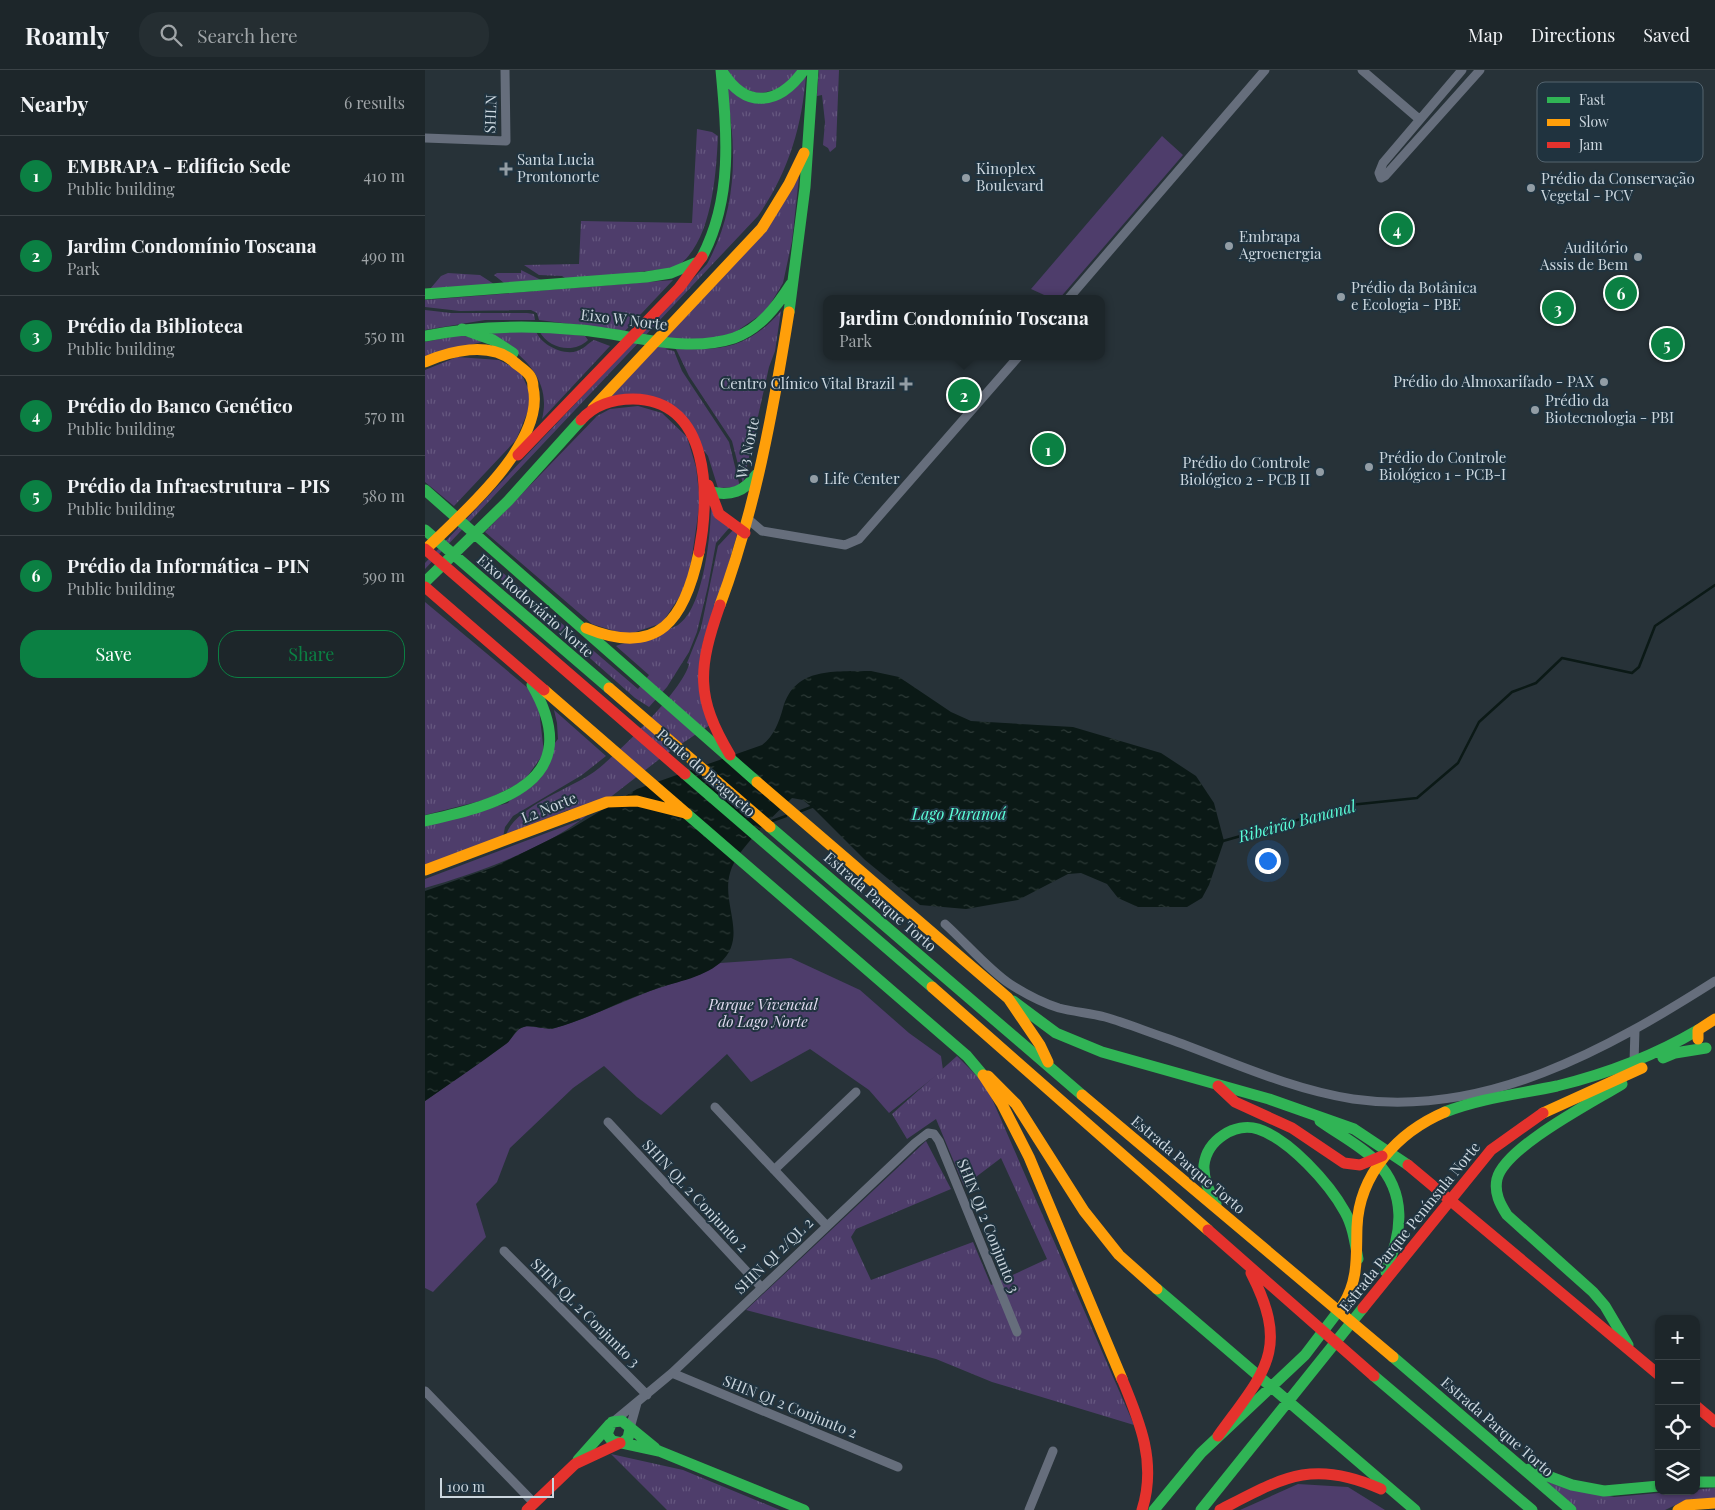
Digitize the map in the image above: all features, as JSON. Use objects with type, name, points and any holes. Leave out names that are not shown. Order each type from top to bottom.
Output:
[{"type":"main road","points":[[721,70],[731,85],[741,93],[754,99],[772,97],[787,91],[804,70]]},
{"type":"main road","points":[[425,550],[679,288],[700,260],[713,233],[722,201],[728,146],[721,70]]},
{"type":"main road","name":"W3 Norte","points":[[733,760],[715,729],[702,686],[708,644],[745,533],[778,382],[794,279],[810,139],[813,70]]},
{"type":"main road","points":[[425,582],[510,498],[762,228],[789,184],[810,139]]},
{"type":"main road","points":[[425,294],[667,275],[684,270],[700,260]]},
{"type":"main road","name":"Eixo W Norte","points":[[425,336],[462,328],[514,325],[602,332],[678,342],[716,343],[736,338],[752,329],[777,305],[794,279]]},
{"type":"main road","points":[[462,328],[504,346],[522,362],[536,391],[536,409],[531,424],[503,470]]},
{"type":"main road","points":[[425,362],[454,351],[484,350],[513,360],[528,374]]},
{"type":"main road","points":[[591,411],[623,399],[645,399],[662,405],[675,413],[685,424],[698,450],[715,510],[720,516],[745,533]]},
{"type":"main road","points":[[711,492],[731,496],[749,486],[758,471]]},
{"type":"main road","points":[[576,624],[614,638],[632,639],[649,635],[673,618],[686,598],[696,564],[703,531],[705,478]]},
{"type":"main road","points":[[425,490],[643,684],[1008,998],[1056,1033],[1120,1058],[1305,1110],[1354,1129],[1384,1150],[1401,1159],[1655,1372]]},
{"type":"main road","name":"Eixo Rodoviário Norte","points":[[425,530],[511,606],[628,704]]},
{"type":"main road","name":"Eixo Rodoviário Norte","points":[[425,550],[615,715]]},
{"type":"main road","points":[[425,587],[967,1056],[985,1074],[999,1084],[1020,1110],[1085,1211],[1119,1255],[1245,1366],[1415,1510]]},
{"type":"main road","points":[[425,821],[477,809],[504,800],[523,788],[545,763],[551,743],[552,730],[547,713],[533,687],[516,664]]},
{"type":"main road","name":"Ponte do Bragueto","points":[[628,704],[787,841]]},
{"type":"main road","name":"Ponte do Bragueto","points":[[615,715],[777,854]]},
{"type":"main road","name":"L2 Norte","points":[[425,870],[552,823],[579,811],[619,800],[655,804],[688,815]]},
{"type":"main road","name":"Estrada Parque Torto","points":[[787,841],[1051,1069],[1571,1510]]},
{"type":"main road","name":"Estrada Parque Torto","points":[[777,854],[986,1034],[1347,1354],[1532,1510]]},
{"type":"main road","points":[[1008,998],[1040,1045],[1051,1069]]},
{"type":"main road","name":"Estrada Parque Península Norte","points":[[1154,1510],[1189,1466],[1218,1436],[1247,1412],[1281,1379],[1335,1318],[1352,1287],[1358,1259],[1358,1215],[1365,1184],[1384,1150],[1447,1110],[1466,1104],[1561,1085],[1634,1062],[1678,1042],[1715,1019]]},
{"type":"main road","points":[[1698,1030],[1699,1040],[1711,1047]]},
{"type":"main road","name":"Estrada Parque Península Norte","points":[[1201,1510],[1491,1150],[1508,1135],[1546,1110],[1675,1053],[1711,1047]]},
{"type":"main road","points":[[1632,1352],[1615,1322],[1593,1292],[1507,1215],[1499,1202],[1495,1187],[1500,1170],[1512,1155],[1523,1146],[1649,1065]]},
{"type":"main road","points":[[985,1074],[1029,1156],[1141,1426],[1150,1467],[1148,1488],[1142,1510]]},
{"type":"main road","points":[[1217,1085],[1235,1102],[1292,1128],[1344,1163],[1361,1165],[1384,1150]]},
{"type":"main road","points":[[1305,1110],[1368,1154],[1384,1172],[1395,1192],[1399,1206],[1401,1230],[1393,1258],[1362,1310]]},
{"type":"main road","points":[[1222,1214],[1206,1188],[1203,1167],[1205,1156],[1220,1137],[1231,1131],[1244,1128],[1258,1129],[1274,1137],[1292,1152],[1337,1198],[1350,1224],[1358,1259]]},
{"type":"main road","points":[[1218,1436],[1269,1360],[1271,1347],[1270,1319],[1257,1283],[1245,1262]]},
{"type":"main road","points":[[1700,1409],[1715,1422]]},
{"type":"main road","points":[[659,1451],[622,1421],[611,1423],[607,1429],[609,1438],[621,1443],[659,1451],[805,1510]]},
{"type":"main road","name":"SHIN QI 2/QL 2","points":[[531,1507],[575,1464],[611,1423]]},
{"type":"main road","points":[[621,1443],[629,1438],[630,1429]]},
{"type":"main road","name":"SHIN QI 2/QL 2","points":[[575,1464],[621,1443]]},
{"type":"main road","points":[[1520,1465],[1572,1485],[1604,1491],[1655,1486]]},
{"type":"main road","points":[[1220,1510],[1276,1482],[1307,1473],[1339,1474],[1354,1478],[1367,1482],[1401,1500]]},
{"type":"main road","points":[[1700,1482],[1715,1482]]},
{"type":"main road","points":[[1678,1510],[1687,1504],[1715,1503]]},
{"type":"street","name":"SHLN","points":[[425,138],[506,141],[505,70]]},
{"type":"street","points":[[1071,295],[1265,70]]},
{"type":"street","points":[[1362,70],[1419,119]]},
{"type":"street","points":[[1462,70],[1383,163],[1379,173],[1381,178],[1385,176],[1480,70]]},
{"type":"street","points":[[745,533],[762,531],[845,545],[855,541],[1015,360]]},
{"type":"street","points":[[748,520],[762,531]]},
{"type":"street","points":[[945,924],[1009,984],[1051,1006],[1106,1017],[1182,1044],[1237,1067],[1301,1086],[1352,1098],[1387,1102],[1429,1101],[1518,1081],[1557,1068],[1635,1030],[1715,981]]},
{"type":"street","points":[[1634,1062],[1635,1030]]},
{"type":"street","points":[[774,1170],[856,1092]]},
{"type":"street","points":[[1429,1101],[1447,1110]]},
{"type":"street","points":[[715,1108],[827,1226]]},
{"type":"street","name":"SHIN QL 2 Conjunto 2","points":[[608,1122],[762,1288]]},
{"type":"street","name":"SHIN QI 2/QL 2","points":[[611,1423],[672,1373],[921,1137],[930,1133]]},
{"type":"street","name":"SHIN QI 2 Conjunto 3","points":[[930,1133],[939,1141],[1017,1332]]},
{"type":"street","name":"SHIN QL 2 Conjunto 3","points":[[504,1251],[647,1395]]},
{"type":"street","name":"SHIN QI 2 Conjunto 2","points":[[672,1373],[898,1467]]},
{"type":"street","points":[[425,1390],[531,1507]]},
{"type":"street","points":[[630,1429],[637,1403]]},
{"type":"street","points":[[1029,1510],[1053,1451]]},
{"type":"green space","points":[[728,70],[799,70],[786,87],[758,94],[737,85]]},
{"type":"green space","points":[[819,70],[839,70],[836,147],[830,152],[823,145],[825,122],[822,95],[817,96]]},
{"type":"green space","points":[[806,75],[801,113],[792,149],[778,183],[758,216],[425,569],[425,563],[707,264],[725,221],[730,199],[733,155],[730,110],[726,87],[759,103]]},
{"type":"green space","points":[[697,129],[712,132],[718,136],[716,170],[704,227],[697,244],[687,258],[674,268],[568,280],[562,276],[539,275],[524,265],[579,264],[581,221],[692,223]]},
{"type":"green space","points":[[1162,136],[1183,155],[1062,295],[1044,295],[1031,289]]},
{"type":"green space","points":[[799,177],[792,241],[783,283],[766,311],[734,333],[665,349],[674,351],[682,371],[729,442],[740,487],[718,488],[708,456],[668,403],[601,405]]},
{"type":"green space","points":[[521,270],[541,280],[504,283],[494,275],[497,273],[521,273]]},
{"type":"green space","points":[[448,273],[480,275],[494,284],[430,289],[441,276]]},
{"type":"green space","points":[[673,280],[625,331],[539,320],[537,313],[531,310],[460,311],[425,307],[425,300]]},
{"type":"green space","points":[[425,310],[451,313],[527,313],[534,314],[535,320],[485,320],[425,330]]},
{"type":"green space","points":[[781,311],[775,351],[769,367],[743,484],[732,441],[689,376],[675,347],[706,349],[733,345],[758,333]]},
{"type":"green space","points":[[485,331],[536,331],[538,336],[547,344],[565,352],[579,350],[594,340],[610,346],[542,419],[544,404],[542,390],[530,366],[509,347]]},
{"type":"green space","points":[[539,331],[585,336],[588,340],[576,347],[562,347],[549,342]]},
{"type":"green space","points":[[460,335],[486,341],[425,356],[425,342]]},
{"type":"green space","points":[[457,357],[499,360],[520,371],[533,399],[516,440],[454,506],[425,482],[425,370]]},
{"type":"green space","points":[[961,387],[974,397],[967,404],[955,394]]},
{"type":"green space","points":[[638,406],[662,413],[687,437],[696,467],[700,501],[688,584],[662,623],[627,635],[592,624],[485,532],[597,416],[610,409]]},
{"type":"green space","points":[[711,505],[730,527],[716,543],[697,632],[689,652],[667,687],[649,707],[635,698],[478,559],[482,555],[638,689],[649,675],[616,646],[672,628],[687,616],[700,587],[704,569]]},
{"type":"green space","points":[[734,529],[738,531],[703,642],[710,725],[666,754],[581,820],[568,810],[506,836],[519,816],[594,772],[604,764],[633,737],[675,689],[689,664],[687,663],[701,628],[718,546]]},
{"type":"green space","points":[[425,602],[529,689],[538,701],[544,753],[524,781],[488,799],[425,815]]},
{"type":"green space","points":[[554,710],[606,756],[582,775],[513,816],[505,827],[503,837],[425,865],[425,826],[508,803],[558,739]]},
{"type":"green space","points":[[581,820],[546,842],[506,860],[425,888],[425,879]]},
{"type":"green space","name":"Parque Vivencial do Lago Norte","points":[[791,958],[860,990],[909,1033],[941,1056],[943,1070],[889,1113],[869,1090],[810,1049],[751,1082],[727,1054],[661,1115],[637,1097],[604,1066],[573,1088],[510,1148],[497,1182],[476,1204],[486,1237],[433,1292],[425,1288],[425,1101],[508,1042],[519,1029],[526,1026],[552,1029],[582,1019],[650,991],[701,974],[720,963]]},
{"type":"green space","points":[[957,1056],[986,1085],[1134,1425],[992,1382],[936,1359],[746,1310],[926,1141],[951,1189],[856,1229],[851,1237],[871,1280],[973,1242],[991,1285],[1047,1259],[1001,1158],[964,1186],[936,1119],[907,1139],[892,1114]]},
{"type":"green space","points":[[611,1454],[683,1470],[780,1510],[667,1510]]},
{"type":"green space","points":[[1543,1481],[1614,1497],[1655,1493],[1655,1495],[1700,1495],[1700,1489],[1715,1488],[1715,1498],[1686,1500],[1665,1510],[1577,1510]]},
{"type":"green space","points":[[1298,1484],[1348,1487],[1385,1510],[1240,1510]]},
{"type":"water","name":"Lago Paranoá","points":[[871,671],[899,677],[951,712],[971,721],[1073,727],[1161,753],[1196,776],[1214,803],[1224,841],[1209,885],[1202,898],[1187,907],[1138,907],[1118,898],[1107,884],[1081,873],[1068,874],[1018,900],[966,909],[920,905],[865,860],[814,809],[803,800],[792,798],[748,843],[730,873],[728,885],[733,920],[733,942],[728,953],[720,963],[696,977],[638,995],[555,1028],[529,1026],[521,1028],[506,1044],[425,1101],[425,891],[494,867],[569,830],[637,789],[762,745],[775,728],[789,694],[807,678],[831,672]]},
{"type":"waterway","name":"Ribeirão Bananal","points":[[1223,841],[1350,805],[1417,798],[1458,763],[1479,722],[1512,692],[1536,683],[1562,658],[1632,673],[1639,667],[1655,626],[1715,585]]},
{"type":"waterway","points":[[801,811],[814,806]]},
{"type":"waterway","points":[[772,821],[786,816]]},
{"type":"traffic: fast","points":[[702,257],[712,235],[723,189],[726,142],[721,70]]},
{"type":"traffic: fast","points":[[722,71],[731,84],[741,92],[752,97],[763,98],[773,96],[784,90],[804,70]]},
{"type":"traffic: fast","points":[[789,312],[805,187],[813,70]]},
{"type":"traffic: fast","points":[[425,294],[646,277],[671,273],[695,263]]},
{"type":"traffic: fast","points":[[425,336],[483,328],[541,327],[599,332],[677,344],[715,342],[734,338],[760,323],[774,308],[791,284]]},
{"type":"traffic: fast","points":[[462,329],[493,340],[513,353]]},
{"type":"traffic: fast","points":[[425,582],[508,501],[581,420]]},
{"type":"traffic: fast","points":[[711,492],[731,493],[737,491],[747,485],[756,475]]},
{"type":"traffic: fast","points":[[425,490],[757,782]]},
{"type":"traffic: fast","points":[[425,530],[609,688]]},
{"type":"traffic: fast","points":[[425,821],[481,806],[507,796],[528,783],[543,766],[549,745],[547,718],[532,685]]},
{"type":"traffic: fast","points":[[685,774],[932,987]]},
{"type":"traffic: fast","points":[[687,814],[967,1056],[983,1075]]},
{"type":"traffic: fast","points":[[770,827],[1082,1095]]},
{"type":"traffic: fast","points":[[1013,1001],[1056,1033],[1102,1052],[1269,1099],[1354,1129],[1408,1165]]},
{"type":"traffic: fast","points":[[1445,1112],[1486,1100],[1557,1086],[1594,1076],[1647,1056],[1698,1030]]},
{"type":"traffic: fast","points":[[1663,1058],[1675,1053],[1706,1048]]},
{"type":"traffic: fast","points":[[1622,1084],[1552,1126],[1516,1153],[1503,1166],[1497,1179],[1496,1189],[1507,1215],[1593,1292],[1605,1306],[1628,1345]]},
{"type":"traffic: fast","points":[[1320,1121],[1370,1155],[1386,1173],[1393,1186],[1399,1214],[1398,1228],[1396,1243],[1385,1271]]},
{"type":"traffic: fast","points":[[1216,1204],[1204,1175],[1204,1165],[1210,1148],[1223,1135],[1232,1131],[1240,1128],[1258,1129],[1270,1134],[1295,1152],[1329,1188],[1348,1217],[1358,1259]]},
{"type":"traffic: fast","points":[[1157,1289],[1415,1510]]},
{"type":"traffic: fast","points":[[1154,1510],[1201,1453],[1305,1355],[1343,1305]]},
{"type":"traffic: fast","points":[[1201,1510],[1363,1308]]},
{"type":"traffic: fast","points":[[1393,1357],[1571,1510]]},
{"type":"traffic: fast","points":[[1374,1376],[1532,1510]]},
{"type":"traffic: fast","points":[[630,1429],[628,1438],[622,1443],[612,1441],[607,1434],[612,1422],[622,1421],[655,1448]]},
{"type":"traffic: fast","points":[[578,1460],[610,1424]]},
{"type":"traffic: fast","points":[[622,1443],[659,1451],[804,1510]]},
{"type":"traffic: fast","points":[[1529,1469],[1572,1485],[1604,1491],[1655,1486]]},
{"type":"traffic: fast","points":[[1700,1482],[1715,1482]]},
{"type":"traffic: slow","points":[[593,408],[762,228],[789,184],[804,153]]},
{"type":"traffic: slow","points":[[720,605],[743,534],[762,461],[789,312]]},
{"type":"traffic: slow","points":[[425,362],[446,354],[469,350],[493,351],[503,355],[531,377],[534,408],[527,430],[515,453],[499,474],[428,547]]},
{"type":"traffic: slow","points":[[586,628],[611,636],[632,638],[650,635],[665,626],[676,613],[686,596],[699,552]]},
{"type":"traffic: slow","points":[[609,688],[770,827]]},
{"type":"traffic: slow","points":[[544,690],[687,814]]},
{"type":"traffic: slow","points":[[757,782],[1008,998],[1040,1045],[1048,1062]]},
{"type":"traffic: slow","points":[[425,870],[607,802],[637,801],[685,813]]},
{"type":"traffic: slow","points":[[932,987],[1208,1230]]},
{"type":"traffic: slow","points":[[1698,1039],[1698,1030],[1715,1019]]},
{"type":"traffic: slow","points":[[1543,1113],[1642,1068]]},
{"type":"traffic: slow","points":[[983,1075],[1002,1104],[1029,1157],[1122,1379]]},
{"type":"traffic: slow","points":[[988,1076],[1016,1104],[1084,1211],[1119,1255],[1157,1289]]},
{"type":"traffic: slow","points":[[1082,1095],[1393,1357]]},
{"type":"traffic: slow","points":[[1343,1305],[1352,1286],[1354,1276],[1359,1208],[1373,1173],[1397,1143],[1412,1131],[1445,1112]]},
{"type":"traffic: slow","points":[[1678,1510],[1687,1505],[1715,1503]]},
{"type":"traffic: jam","points":[[518,455],[679,288],[702,257]]},
{"type":"traffic: jam","points":[[581,420],[598,407],[626,399],[659,404],[678,416],[691,433],[699,455],[704,480],[703,530],[699,552]]},
{"type":"traffic: jam","points":[[708,485],[719,514],[745,533]]},
{"type":"traffic: jam","points":[[425,549],[685,774]]},
{"type":"traffic: jam","points":[[425,587],[544,690]]},
{"type":"traffic: jam","points":[[720,605],[707,647],[704,682],[711,716],[730,755]]},
{"type":"traffic: jam","points":[[1218,1086],[1235,1102],[1292,1128],[1344,1163],[1360,1165],[1382,1156]]},
{"type":"traffic: jam","points":[[1363,1308],[1491,1150],[1543,1113]]},
{"type":"traffic: jam","points":[[1408,1165],[1655,1372]]},
{"type":"traffic: jam","points":[[1208,1230],[1374,1376]]},
{"type":"traffic: jam","points":[[1218,1436],[1259,1377],[1267,1360],[1270,1342],[1269,1322],[1263,1300],[1251,1273]]},
{"type":"traffic: jam","points":[[1122,1379],[1135,1411],[1147,1459],[1148,1476],[1142,1510]]},
{"type":"traffic: jam","points":[[1700,1409],[1715,1422]]},
{"type":"traffic: jam","points":[[527,1510],[575,1464],[620,1443]]},
{"type":"traffic: jam","points":[[1220,1510],[1280,1481],[1298,1476],[1316,1474],[1335,1475],[1357,1480],[1381,1489]]},
{"type":"place","name":"Santa Lucia Prontonorte","points":[[506,169]]},
{"type":"place","name":"Kinoplex Boulevard","points":[[966,178]]},
{"type":"place","name":"Prédio da Conservação Vegetal - PCV","points":[[1531,188]]},
{"type":"place","name":"Prédio do Banco Genético","points":[[1397,229]]},
{"type":"place","name":"Embrapa Agroenergia","points":[[1229,246]]},
{"type":"place","name":"Auditório Assis de Bem","points":[[1638,257]]},
{"type":"place","name":"Prédio da Informática - PIN","points":[[1621,293]]},
{"type":"place","name":"Prédio da Botânica e Ecologia - PBE","points":[[1341,297]]},
{"type":"place","name":"Prédio da Biblioteca","points":[[1558,308]]},
{"type":"place","name":"Prédio da Infraestrutura - PIS","points":[[1667,344]]},
{"type":"place","name":"Prédio do Almoxarifado - PAX","points":[[1604,382]]},
{"type":"place","name":"Centro Clínico Vital Brazil","points":[[906,384]]},
{"type":"place","name":"Jardim Condomínio Toscana","points":[[964,395]]},
{"type":"place","name":"Prédio da Biotecnologia - PBI","points":[[1535,410]]},
{"type":"place","name":"EMBRAPA - Edificio Sede","points":[[1048,449]]},
{"type":"place","name":"Prédio do Controle Biológico 1 - PCB-I","points":[[1369,467]]},
{"type":"place","name":"Prédio do Controle Biológico 2 - PCB II","points":[[1320,472]]},
{"type":"place","name":"Life Center","points":[[814,479]]}]
